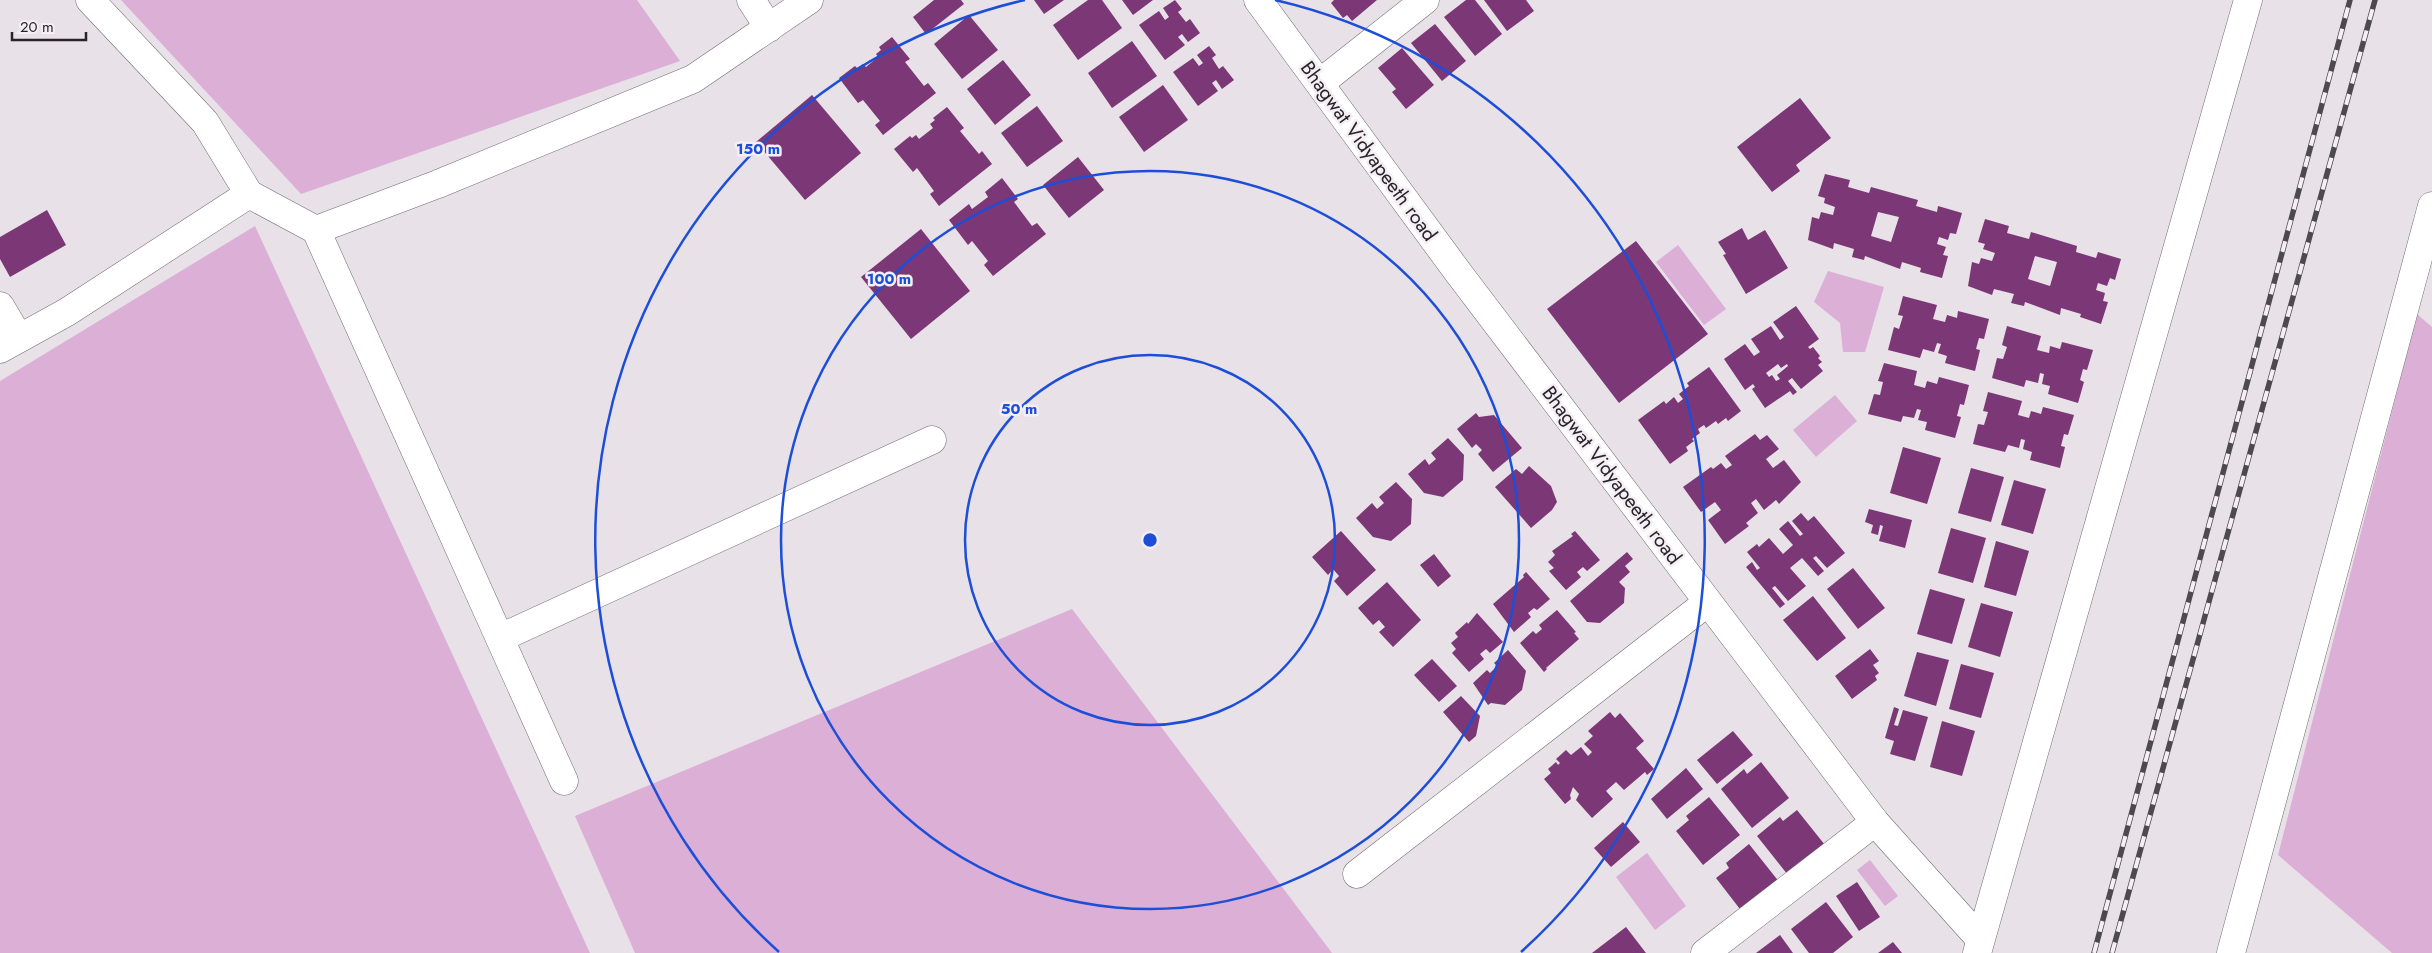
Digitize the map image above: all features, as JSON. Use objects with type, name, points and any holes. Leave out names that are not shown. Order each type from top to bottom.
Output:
[{"type":"street","points":[[90,0],[205,122],[249,194],[316,230],[564,781]]},
{"type":"street","points":[[751,0],[768,28]]},
{"type":"street","points":[[316,230],[438,184],[693,79],[809,0]]},
{"type":"street","name":"Bhagwat Vidyapeeth road","points":[[1258,0],[1457,271],[1875,822],[1978,946]]},
{"type":"street","points":[[1320,84],[1425,0]]},
{"type":"street","points":[[1978,946],[2248,0]]},
{"type":"street","points":[[0,306],[10,343],[67,312],[249,194]]},
{"type":"street","points":[[2231,953],[2432,206]]},
{"type":"street","points":[[500,638],[932,440]]},
{"type":"street","points":[[1357,874],[1708,602]]},
{"type":"street","points":[[1705,953],[1875,822]]},
{"type":"shaded area","points":[[121,0],[637,0],[680,61],[301,194]]},
{"type":"shaded area","points":[[255,226],[590,953],[0,953],[0,381]]},
{"type":"shaded area","points":[[1678,245],[1726,309],[1704,325],[1656,262]]},
{"type":"shaded area","points":[[1828,271],[1884,287],[1865,352],[1843,352],[1840,323],[1814,302]]},
{"type":"shaded area","points":[[2417,314],[2432,327],[2432,953],[2392,953],[2278,855]]},
{"type":"shaded area","points":[[1835,395],[1857,421],[1816,457],[1793,430]]},
{"type":"shaded area","points":[[1072,609],[1332,953],[635,953],[575,816]]},
{"type":"shaded area","points":[[1647,853],[1686,906],[1655,930],[1616,877]]},
{"type":"shaded area","points":[[1870,860],[1898,896],[1885,906],[1857,870]]},
{"type":"building","points":[[934,0],[961,0],[964,4],[926,34],[913,17]]},
{"type":"building","points":[[1034,0],[1064,0],[1044,14]]},
{"type":"building","points":[[1088,0],[1102,0],[1122,28],[1078,60],[1053,25]]},
{"type":"building","points":[[1122,0],[1153,0],[1133,15]]},
{"type":"building","points":[[1175,0],[1182,9],[1178,12],[1186,22],[1190,19],[1200,33],[1188,42],[1182,34],[1178,37],[1185,45],[1165,60],[1139,25],[1159,11],[1165,20],[1169,17],[1163,8]]},
{"type":"building","points":[[1334,0],[1377,0],[1352,21],[1347,15],[1343,18],[1331,3]]},
{"type":"building","points":[[1466,0],[1475,0],[1502,34],[1475,56],[1444,17]]},
{"type":"building","points":[[1484,0],[1526,0],[1534,11],[1507,31]]},
{"type":"building","points":[[969,15],[998,50],[962,79],[934,44]]},
{"type":"building","points":[[1435,24],[1466,61],[1442,81],[1411,43]]},
{"type":"building","points":[[892,37],[910,59],[905,62],[924,86],[928,83],[936,93],[883,135],[875,125],[880,121],[863,100],[858,103],[839,78],[855,66],[857,68],[863,64],[866,67],[878,57],[876,54],[881,50],[879,47]]},
{"type":"building","points":[[1132,41],[1157,76],[1112,108],[1088,73]]},
{"type":"building","points":[[1209,46],[1216,55],[1212,58],[1219,69],[1223,66],[1234,80],[1222,89],[1216,80],[1212,83],[1218,91],[1198,106],[1173,72],[1193,58],[1199,66],[1203,63],[1197,55]]},
{"type":"building","points":[[1402,48],[1434,85],[1406,109],[1392,92],[1396,89],[1378,68]]},
{"type":"building","points":[[1003,60],[1031,95],[995,125],[967,89]]},
{"type":"building","points":[[1163,85],[1188,120],[1144,152],[1119,117]]},
{"type":"building","points":[[812,95],[861,153],[805,200],[756,142]]},
{"type":"building","points":[[1800,98],[1831,138],[1796,165],[1800,171],[1772,192],[1737,147]]},
{"type":"building","points":[[1037,106],[1063,141],[1027,167],[1001,133]]},
{"type":"building","points":[[947,107],[964,128],[960,131],[979,154],[982,151],[992,164],[939,206],[930,194],[934,191],[917,168],[913,172],[894,149],[910,136],[912,138],[916,135],[919,139],[933,128],[930,124],[935,120],[933,118]]},
{"type":"building","points":[[1078,157],[1104,190],[1069,218],[1043,185]]},
{"type":"building","points":[[1825,174],[1850,180],[1848,187],[1869,193],[1871,187],[1918,200],[1916,206],[1937,212],[1938,206],[1962,213],[1956,234],[1950,233],[1948,240],[1939,237],[1937,244],[1946,247],[1943,255],[1948,256],[1942,278],[1920,272],[1921,268],[1902,262],[1900,269],[1865,256],[1864,260],[1852,257],[1854,249],[1834,243],[1833,249],[1808,240],[1812,217],[1819,219],[1821,212],[1833,215],[1835,207],[1824,203],[1825,198],[1818,196]],"holes":[[[1878,212],[1899,217],[1891,242],[1871,236]]]},
{"type":"building","points":[[1002,178],[1018,199],[1014,202],[1032,226],[1037,223],[1046,234],[993,276],[984,265],[988,261],[972,241],[968,245],[949,220],[969,204],[972,209],[988,197],[985,192]]},
{"type":"building","points":[[47,210],[66,245],[10,277],[0,259],[0,237]]},
{"type":"building","points":[[1985,219],[2009,226],[2007,233],[2029,239],[2031,232],[2077,246],[2076,252],[2096,258],[2098,252],[2121,259],[2115,280],[2110,278],[2107,286],[2098,283],[2096,290],[2105,293],[2103,301],[2108,302],[2101,324],[2080,317],[2081,314],[2061,308],[2060,315],[2025,302],[2024,306],[2011,303],[2014,294],[1994,289],[1992,295],[1968,286],[1972,262],[1979,264],[1981,258],[1992,261],[1995,253],[1983,249],[1985,244],[1978,242]],"holes":[[[2035,256],[2057,262],[2050,286],[2028,279]]]},
{"type":"building","points":[[1742,228],[1748,240],[1765,230],[1788,268],[1746,294],[1723,255],[1726,254],[1718,242]]},
{"type":"building","points":[[921,229],[970,291],[911,339],[861,277]]},
{"type":"building","points":[[1636,241],[1708,334],[1619,403],[1547,309]]},
{"type":"building","points":[[1903,296],[1937,305],[1933,319],[1945,322],[1947,315],[1957,318],[1958,311],[1989,319],[1984,339],[1979,338],[1976,349],[1980,350],[1975,371],[1945,363],[1947,356],[1938,353],[1941,344],[1937,343],[1934,352],[1923,349],[1920,358],[1888,350],[1894,327],[1899,329],[1903,316],[1898,315]]},
{"type":"building","points":[[1796,306],[1819,339],[1808,347],[1810,349],[1813,347],[1820,356],[1818,358],[1822,362],[1818,365],[1823,371],[1801,389],[1792,378],[1788,381],[1797,392],[1793,395],[1790,391],[1765,408],[1752,389],[1755,387],[1753,384],[1745,390],[1724,359],[1745,344],[1754,356],[1760,352],[1751,339],[1771,326],[1780,340],[1784,337],[1773,322]],"holes":[[[1778,364],[1781,368],[1787,364],[1788,366],[1777,375],[1780,379],[1776,381],[1772,375],[1769,377],[1766,373]]]},
{"type":"building","points":[[2007,326],[2041,336],[2037,350],[2049,353],[2050,346],[2060,349],[2062,342],[2093,350],[2087,370],[2083,369],[2080,380],[2084,382],[2078,403],[2048,394],[2050,386],[2042,384],[2044,374],[2040,373],[2038,383],[2026,380],[2024,387],[1992,378],[1997,358],[2003,359],[2007,347],[2002,345]]},
{"type":"building","points":[[1884,363],[1917,371],[1914,385],[1925,388],[1927,381],[1937,384],[1939,377],[1969,385],[1964,405],[1960,404],[1957,416],[1961,417],[1955,438],[1925,430],[1927,422],[1918,420],[1921,410],[1917,409],[1914,418],[1903,416],[1901,422],[1868,414],[1874,394],[1880,395],[1883,382],[1878,381]]},
{"type":"building","points":[[1709,367],[1741,411],[1728,421],[1726,418],[1718,424],[1716,421],[1706,428],[1704,425],[1698,429],[1700,433],[1686,447],[1688,451],[1670,464],[1638,420],[1664,401],[1666,404],[1674,397],[1678,403],[1683,399],[1679,394],[1689,386],[1687,383]]},
{"type":"building","points":[[1988,392],[2022,401],[2018,415],[2029,418],[2031,411],[2041,414],[2043,407],[2074,415],[2068,435],[2064,434],[2061,446],[2065,447],[2060,468],[2030,460],[2032,452],[2023,449],[2025,440],[2021,439],[2019,448],[2008,445],[2005,452],[1973,444],[1978,424],[1984,425],[1988,412],[1983,411]]},
{"type":"building","points":[[1476,413],[1479,417],[1494,415],[1522,448],[1493,472],[1478,454],[1482,450],[1476,444],[1472,448],[1457,429]]},
{"type":"building","points":[[1755,434],[1760,440],[1767,435],[1779,449],[1766,459],[1773,468],[1784,460],[1801,482],[1779,504],[1776,500],[1764,510],[1756,499],[1751,503],[1758,513],[1746,523],[1749,526],[1725,544],[1708,520],[1721,510],[1715,502],[1701,512],[1683,487],[1711,467],[1713,469],[1721,463],[1726,469],[1732,465],[1725,456]]},
{"type":"building","points":[[1448,438],[1464,455],[1463,480],[1443,497],[1424,493],[1408,474],[1425,459],[1429,465],[1436,459],[1431,453]]},
{"type":"building","points":[[1903,447],[1941,458],[1927,504],[1890,493]]},
{"type":"building","points":[[1529,466],[1551,486],[1557,502],[1552,510],[1531,528],[1495,487],[1516,469],[1522,474]]},
{"type":"building","points":[[1971,468],[2004,477],[1991,522],[1958,513]]},
{"type":"building","points":[[2014,480],[2046,489],[2033,534],[2001,525]]},
{"type":"building","points":[[1396,482],[1412,499],[1411,524],[1391,541],[1373,537],[1356,518],[1372,503],[1377,509],[1384,503],[1379,497]]},
{"type":"building","points":[[1869,509],[1912,520],[1905,548],[1879,541],[1883,526],[1880,525],[1878,535],[1871,533],[1873,525],[1865,522]]},
{"type":"building","points":[[1801,513],[1808,521],[1814,516],[1845,553],[1827,568],[1816,556],[1813,558],[1824,571],[1818,576],[1802,558],[1790,568],[1806,586],[1788,601],[1775,586],[1772,588],[1785,604],[1780,608],[1746,567],[1752,562],[1757,570],[1760,568],[1747,552],[1757,544],[1759,547],[1769,538],[1783,554],[1793,545],[1779,529],[1788,521],[1800,536],[1803,534],[1792,521]]},
{"type":"building","points":[[1951,528],[1986,538],[1973,583],[1938,573]]},
{"type":"building","points":[[1341,531],[1376,570],[1347,596],[1334,581],[1339,576],[1333,569],[1328,575],[1312,557]]},
{"type":"building","points":[[1575,531],[1600,560],[1587,571],[1583,567],[1577,572],[1581,577],[1566,590],[1549,571],[1554,568],[1548,562],[1555,555],[1552,551],[1573,536],[1571,534]]},
{"type":"building","points":[[1996,541],[2029,551],[2016,596],[1984,587]]},
{"type":"building","points":[[1627,552],[1633,559],[1625,566],[1630,572],[1619,582],[1625,588],[1624,603],[1600,623],[1587,622],[1570,601]]},
{"type":"building","points":[[1434,554],[1451,576],[1438,587],[1420,565]]},
{"type":"building","points":[[1853,568],[1885,608],[1858,629],[1827,589]]},
{"type":"building","points":[[1526,572],[1550,599],[1537,610],[1534,608],[1528,613],[1531,617],[1514,632],[1493,604],[1524,577],[1523,575]]},
{"type":"building","points":[[1387,582],[1421,620],[1393,647],[1379,632],[1385,627],[1379,620],[1373,625],[1358,608]]},
{"type":"building","points":[[1930,589],[1965,599],[1952,644],[1917,634]]},
{"type":"building","points":[[1813,596],[1846,638],[1817,661],[1783,620]]},
{"type":"building","points":[[1981,603],[2013,612],[2000,657],[1968,647]]},
{"type":"building","points":[[1557,610],[1576,632],[1574,633],[1579,639],[1546,668],[1544,672],[1520,643],[1533,631],[1536,634],[1542,629],[1539,625]]},
{"type":"building","points":[[1477,613],[1503,642],[1490,653],[1486,649],[1480,654],[1484,659],[1469,672],[1452,653],[1456,649],[1451,643],[1458,637],[1455,633],[1467,622],[1468,624]]},
{"type":"building","points":[[1870,649],[1879,661],[1873,665],[1879,673],[1875,676],[1877,680],[1852,699],[1835,676]]},
{"type":"building","points":[[1508,650],[1526,671],[1522,690],[1505,705],[1491,703],[1488,705],[1473,683],[1487,670],[1490,673],[1497,666],[1494,663]]},
{"type":"building","points":[[1917,652],[1949,660],[1936,706],[1904,696]]},
{"type":"building","points":[[1432,659],[1457,686],[1439,702],[1414,675]]},
{"type":"building","points":[[1961,664],[1994,673],[1981,718],[1949,709]]},
{"type":"building","points":[[1461,696],[1480,716],[1476,736],[1469,742],[1443,712]]},
{"type":"building","points":[[1894,707],[1899,709],[1894,725],[1898,726],[1903,710],[1928,717],[1915,761],[1890,754],[1894,741],[1885,738]]},
{"type":"building","points":[[1610,712],[1615,718],[1620,713],[1644,741],[1636,748],[1654,769],[1647,775],[1645,772],[1624,790],[1616,782],[1606,791],[1613,799],[1592,818],[1576,800],[1579,794],[1573,787],[1570,795],[1571,799],[1565,804],[1544,779],[1551,773],[1548,769],[1556,762],[1558,765],[1560,763],[1556,759],[1566,750],[1571,755],[1581,747],[1588,756],[1592,752],[1584,744],[1593,736],[1588,731]]},
{"type":"building","points":[[1942,721],[1975,731],[1962,776],[1930,767]]},
{"type":"building","points":[[1733,731],[1753,755],[1717,784],[1697,760]]},
{"type":"building","points":[[1761,762],[1789,798],[1752,828],[1721,789],[1744,769],[1747,774]]},
{"type":"building","points":[[1686,768],[1703,789],[1667,819],[1651,799]]},
{"type":"building","points":[[1709,797],[1740,835],[1703,865],[1676,831],[1689,820],[1686,816]]},
{"type":"building","points":[[1797,810],[1825,845],[1788,875],[1757,836],[1780,817],[1783,821]]},
{"type":"building","points":[[1623,822],[1640,842],[1611,867],[1594,848]]},
{"type":"building","points":[[1749,844],[1780,883],[1743,913],[1716,878],[1729,868],[1726,863]]},
{"type":"building","points":[[1857,882],[1880,917],[1859,931],[1836,896]]},
{"type":"building","points":[[1826,902],[1853,937],[1833,953],[1809,953],[1791,929]]},
{"type":"building","points":[[1626,927],[1646,953],[1592,953]]},
{"type":"building","points":[[1780,935],[1793,953],[1756,953]]},
{"type":"building","points":[[1893,942],[1902,953],[1878,953]]},
{"type":"railway","points":[[2094,953],[2350,0]]},
{"type":"railway","points":[[2112,953],[2375,0]]}]
